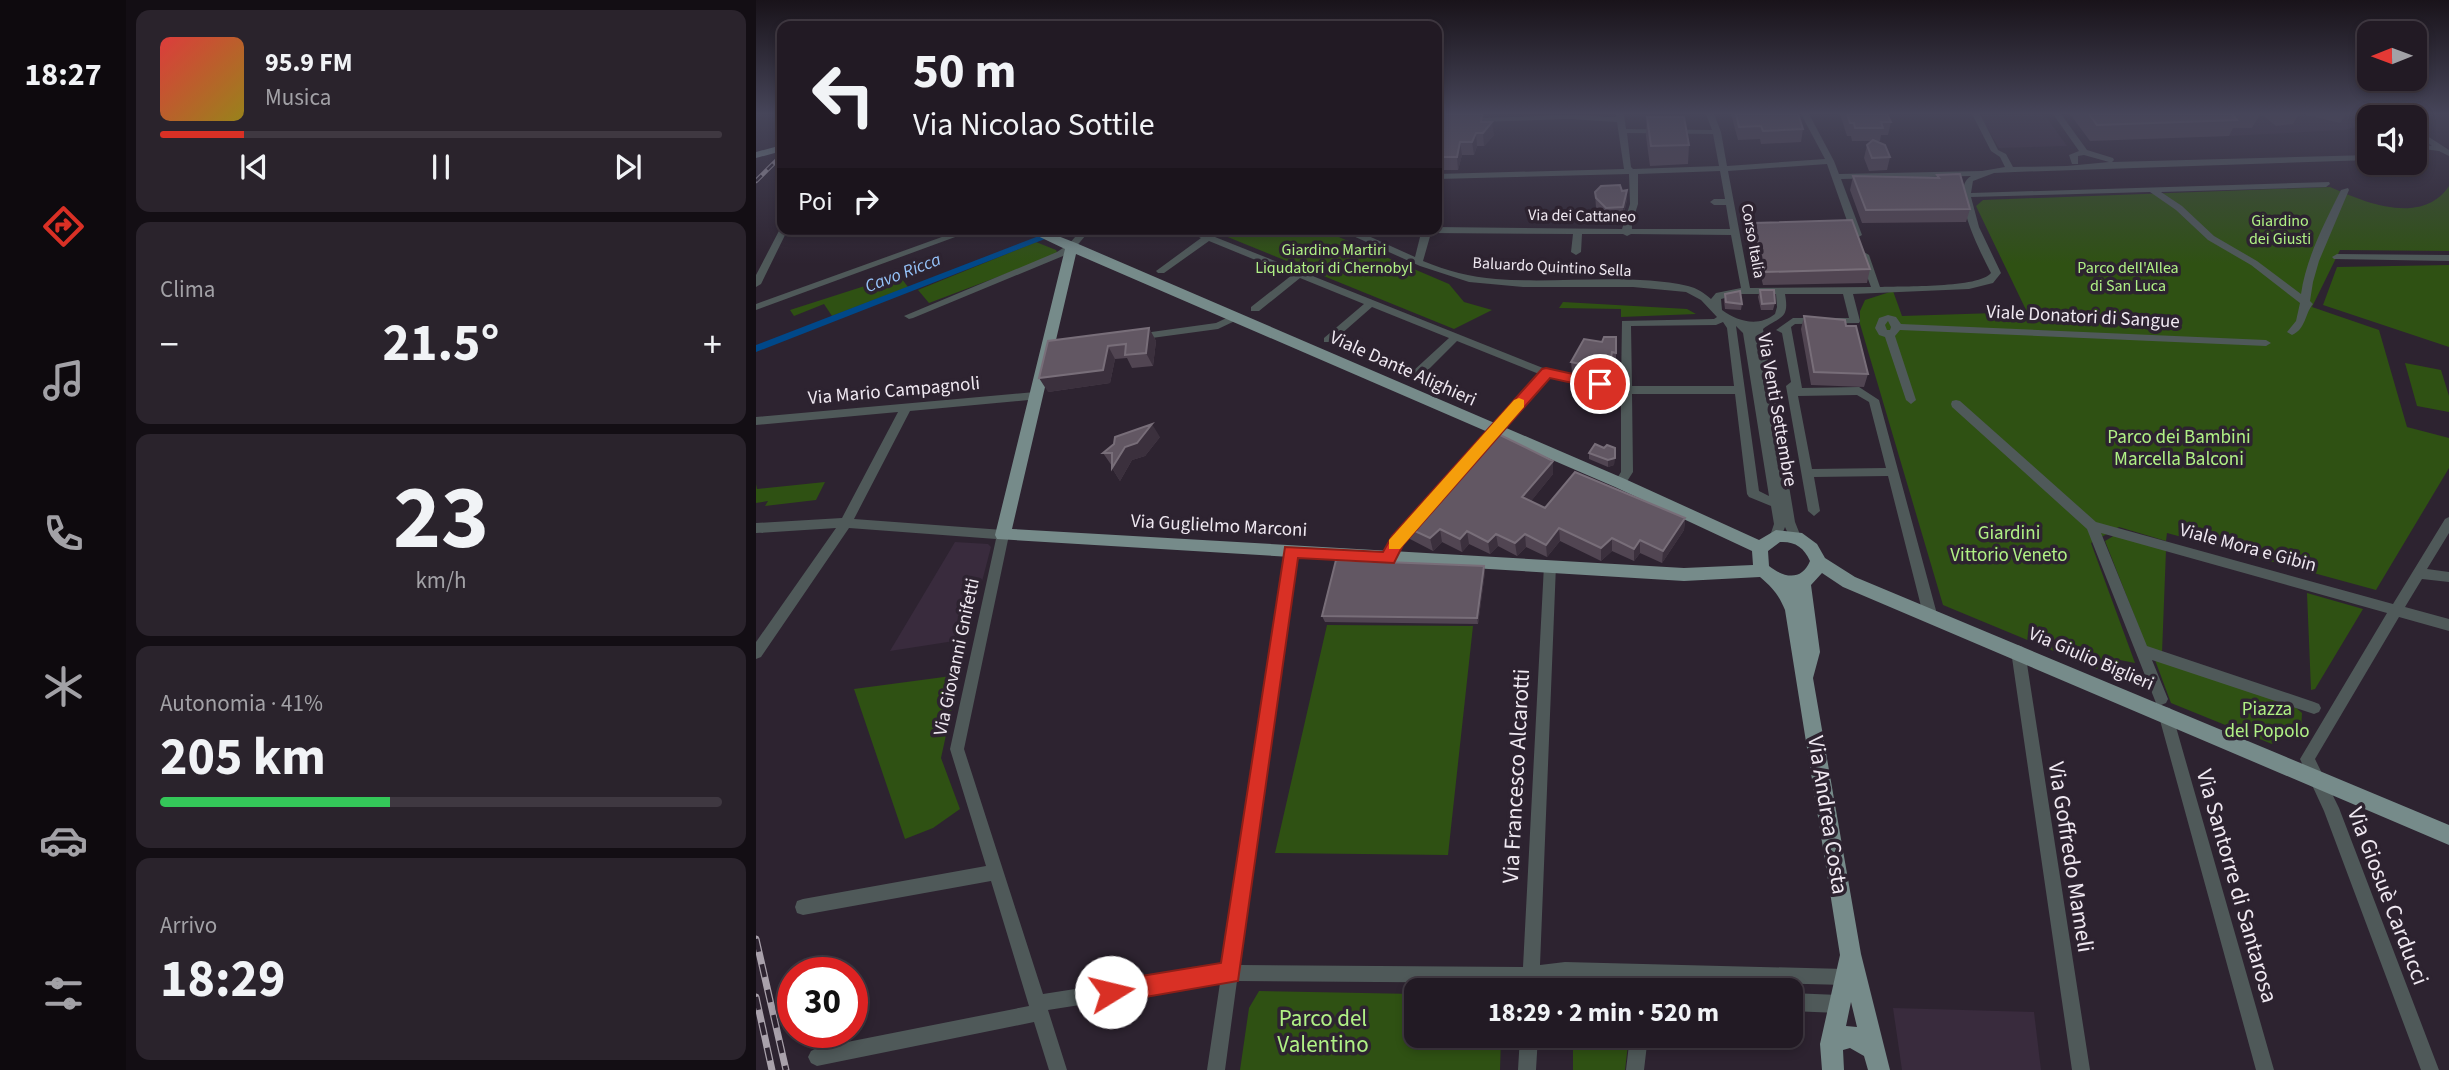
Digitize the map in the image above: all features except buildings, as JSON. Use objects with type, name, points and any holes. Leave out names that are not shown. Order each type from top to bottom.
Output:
[{"type":"main road","name":"Viale Dante Alighieri","points":[[1043,235],[1620,483],[1760,548]]},
{"type":"main road","name":"Via Giovanni Gnifetti","points":[[1003,535],[1035,396],[1052,348],[1072,246]]},
{"type":"main road","name":"Via Guglielmo Marconi","points":[[1003,535],[1388,559],[1550,565],[1613,572],[1724,576],[1769,574]]},
{"type":"main road","points":[[1776,536],[1795,537],[1811,546],[1818,562],[1805,580],[1785,582],[1769,574],[1758,559],[1760,548],[1776,536]]},
{"type":"main road","name":"Via Giulio Biglieri","points":[[1818,562],[1849,582],[2018,651],[2163,706],[2315,779],[2449,835]]},
{"type":"main road","name":"Via Andrea Costa","points":[[1769,574],[1785,591],[1793,610],[1850,954],[1877,1061]]},
{"type":"main road","name":"Via Giulio Biglieri","points":[[1805,580],[1849,582]]},
{"type":"main road","name":"Via Andrea Costa","points":[[1805,580],[1811,652],[1806,676]]},
{"type":"main road","name":"Via Andrea Costa","points":[[1833,1070],[1831,1044],[1850,954]]},
{"type":"main road","points":[[1831,1044],[1843,1036],[1852,1035],[1864,1039],[1877,1061]]},
{"type":"street","points":[[1627,164],[1632,172],[1634,204],[1627,223],[1627,233]]},
{"type":"street","name":"Corso Italia","points":[[1723,164],[1739,231],[1746,291]]},
{"type":"street","points":[[1442,177],[1632,172],[1786,164]]},
{"type":"street","points":[[1831,164],[1851,228],[1876,288]]},
{"type":"street","points":[[2006,164],[2009,167]]},
{"type":"street","points":[[2064,169],[2072,164]]},
{"type":"street","points":[[2081,164],[2087,166]]},
{"type":"street","points":[[1721,316],[1716,299],[1719,295],[1746,291],[1847,291],[1969,286],[1990,281],[1996,273],[1966,201],[1965,190],[1969,180],[2009,167],[2064,169],[2091,164]]},
{"type":"street","points":[[1836,177],[1984,173]]},
{"type":"street","points":[[1972,195],[2326,184]]},
{"type":"street","points":[[2147,189],[2179,208],[2211,238],[2254,263],[2306,308]]},
{"type":"street","points":[[2292,332],[2298,326],[2306,308],[2308,281],[2345,190]]},
{"type":"street","points":[[1714,202],[1731,202]]},
{"type":"street","name":"Via dei Cattaneo","points":[[1442,230],[1627,233],[1739,231]]},
{"type":"street","points":[[1576,252],[1578,232]]},
{"type":"street","points":[[756,284],[780,235]]},
{"type":"street","points":[[756,307],[956,235]]},
{"type":"street","points":[[909,316],[1060,254],[1082,235]]},
{"type":"street","points":[[1202,235],[1546,373],[1626,390],[1740,390]]},
{"type":"street","name":"Baluardo Quintino Sella","points":[[1359,235],[1457,276],[1480,280],[1690,289],[1721,316]]},
{"type":"street","points":[[1419,260],[1426,235]]},
{"type":"street","points":[[1161,271],[1208,237]]},
{"type":"street","points":[[2337,257],[2449,258]]},
{"type":"street","points":[[1255,309],[1299,274]]},
{"type":"street","points":[[1721,316],[1741,324],[1762,324],[1782,314],[1780,291]]},
{"type":"street","name":"Via Venti Settembre","points":[[1814,510],[1783,327],[1793,321],[1854,321],[1847,291]]},
{"type":"street","points":[[1328,340],[1372,302]]},
{"type":"street","points":[[1620,483],[1627,472],[1626,323],[1716,322],[1721,316]]},
{"type":"street","name":"Via Venti Settembre","points":[[1721,316],[1732,328],[1753,494],[1781,503],[1811,495]]},
{"type":"street","points":[[1125,338],[1218,326],[1235,317]]},
{"type":"street","name":"Via Venti Settembre","points":[[1741,324],[1748,332],[1781,503],[1795,537]]},
{"type":"street","name":"Via Venti Settembre","points":[[1762,324],[1758,330],[1781,503],[1780,524],[1776,536]]},
{"type":"street","name":"Viale Donatori di Sangue","points":[[1911,400],[1894,330],[2266,343]]},
{"type":"street","points":[[1416,375],[1457,336]]},
{"type":"street","points":[[1477,451],[1546,373]]},
{"type":"street","points":[[1792,392],[1859,391],[1874,400],[1930,614]]},
{"type":"street","name":"Via Mario Campagnoli","points":[[756,421],[1035,396]]},
{"type":"street","points":[[1956,404],[2092,526]]},
{"type":"street","points":[[756,653],[846,523],[906,408]]},
{"type":"street","points":[[1807,473],[1893,472]]},
{"type":"street","points":[[1388,559],[1397,541],[1424,511]]},
{"type":"street","points":[[2315,779],[2307,759],[2449,522]]},
{"type":"street","name":"Via Guglielmo Marconi","points":[[756,528],[846,523],[1003,535]]},
{"type":"street","name":"Viale Mora e Gibin","points":[[2092,526],[2449,625]]},
{"type":"street","name":"Via Santorre di Santarosa","points":[[2092,526],[2163,706],[2265,1070]]},
{"type":"street","name":"Via Giovanni Gnifetti","points":[[1003,535],[957,749],[1058,1070]]},
{"type":"street","points":[[1216,1070],[1291,551]]},
{"type":"street","name":"Via Francesco Alcarotti","points":[[1530,978],[1550,565]]},
{"type":"street","points":[[2418,573],[2449,577]]},
{"type":"street","points":[[2141,650],[2314,708]]},
{"type":"street","name":"Via Goffredo Mameli","points":[[2018,651],[2081,1070]]},
{"type":"street","name":"Via Giosuè Carducci","points":[[2315,779],[2331,808],[2430,1070]]},
{"type":"street","points":[[803,907],[995,872]]},
{"type":"street","points":[[1543,978],[1565,970],[1845,977]]},
{"type":"street","points":[[817,1058],[1039,1008],[1230,973],[1404,979]]},
{"type":"street","points":[[1803,1003],[1839,1004]]},
{"type":"street","points":[[1823,1070],[1831,1044]]},
{"type":"street","points":[[1527,1070],[1528,1048]]},
{"type":"street","points":[[1635,1070],[1638,1048]]},
{"type":"shaded area","points":[[955,542],[988,544],[991,547],[967,639],[890,651]]},
{"type":"shaded area","points":[[1893,1008],[2034,1012],[2041,1070],[1902,1070]]},
{"type":"green space","points":[[2449,186],[2449,251],[2340,250],[2312,307],[2379,330],[2407,427],[2449,438],[2449,468],[2376,590],[2167,533],[2166,541],[2119,527],[2091,543],[2135,663],[2120,660],[2116,677],[1943,605],[1860,324],[1860,311],[1865,300],[1893,291],[1902,316],[2027,312],[1976,206],[1983,200],[2330,187],[2376,204],[2409,208],[2438,198]]},
{"type":"green space","name":"Giardino Martiri Liqudatori di Chernobyl","points":[[1223,235],[1334,235],[1449,284],[1464,302],[1492,310],[1454,329]]},
{"type":"green space","points":[[1036,242],[1056,250],[1058,254],[929,303],[918,290]]},
{"type":"green space","points":[[2449,265],[2449,347],[2323,305],[2337,267]]},
{"type":"green space","points":[[899,275],[908,287],[832,316],[824,304],[794,316],[790,310]]},
{"type":"green space","points":[[1563,302],[1687,309],[1696,314],[1621,317],[1621,309],[1559,308]]},
{"type":"green space","points":[[2405,363],[2441,370],[2449,396],[2449,412],[2417,406]]},
{"type":"green space","points":[[825,482],[816,500],[765,506],[768,501],[756,503],[756,484],[757,489]]},
{"type":"green space","points":[[2115,535],[2166,550],[2162,653],[2147,648],[2105,541]]},
{"type":"green space","points":[[2307,593],[2363,609],[2315,689],[2311,690]]},
{"type":"green space","points":[[1327,625],[1473,626],[1448,855],[1275,853]]},
{"type":"green space","name":"Piazza del Popolo","points":[[2155,660],[2294,706],[2302,713],[2301,731],[2272,744],[2171,703]]},
{"type":"green space","points":[[959,675],[941,758],[960,809],[933,828],[905,839],[854,689]]},
{"type":"green space","name":"Parco del Valentino","points":[[1259,991],[1404,994],[1404,1048],[1501,1048],[1500,1070],[1240,1070],[1249,1008]]},
{"type":"green space","points":[[1573,1048],[1628,1048],[1625,1070],[1573,1070]]},
{"type":"waterway","name":"Cavo Ricca","points":[[756,349],[1050,235]]},
{"type":"railway","points":[[756,181],[773,164]]},
{"type":"railway","points":[[756,939],[786,1070]]},
{"type":"railway","points":[[756,997],[772,1070]]},
{"type":"slow traffic","points":[[1394,544],[1519,403]]},
{"type":"route","points":[[1111,992],[1230,973],[1291,551],[1388,559],[1397,541],[1546,373],[1600,384]]},
{"type":"park label","name":"Giardino dei Giusti","points":[[2280,230]]},
{"type":"park label","name":"Parco dell'Allea di San Luca","points":[[2128,277]]},
{"type":"park label","name":"Parco dei Bambini Marcella Balconi","points":[[2179,448]]},
{"type":"park label","name":"Giardini Vittorio Veneto","points":[[2009,544]]}]
